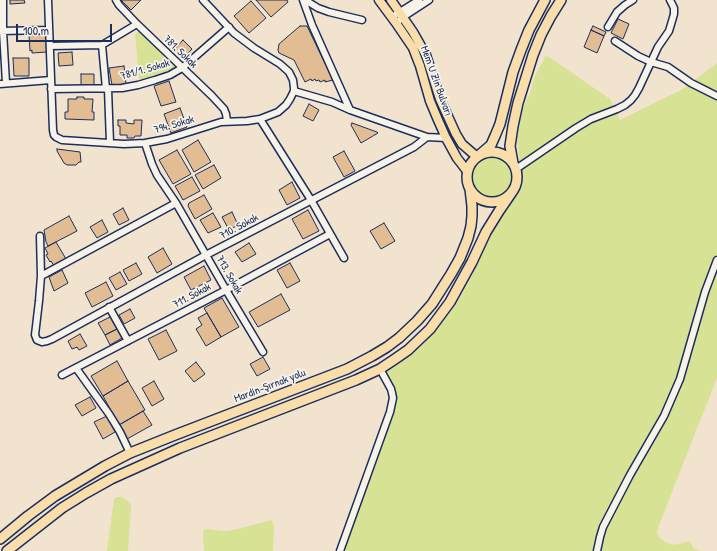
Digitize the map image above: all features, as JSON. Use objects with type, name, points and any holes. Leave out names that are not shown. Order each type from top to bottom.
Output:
[{"type":"highway","points":[[512,192],[508,197],[497,202],[484,201],[473,194],[470,189],[467,171],[469,166],[477,157],[491,145],[500,124],[513,72],[521,50],[529,30],[545,0]]},
{"type":"highway","points":[[7,551],[62,508],[111,479],[180,448],[356,380],[380,369],[408,350],[430,329],[450,302],[472,262],[486,232],[516,185],[517,177],[510,146],[518,103],[541,35],[561,0]]},
{"type":"highway","points":[[477,157],[484,153],[500,153],[507,157],[514,166]]},
{"type":"highway","name":"Mardin-Şırnak yolu","points":[[0,539],[55,496],[130,453],[347,369],[388,347],[417,321],[432,304],[460,258],[471,226],[472,206],[470,189]]},
{"type":"main road","name":"Mem U Zin Bulvarı","points":[[380,0],[413,48],[430,101],[446,138],[457,158],[467,171]]},
{"type":"main road","name":"Mem U Zin Bulvarı","points":[[391,0],[421,44],[440,98],[456,134],[462,144],[477,157]]},
{"type":"street","points":[[3,0],[3,83],[51,80]]},
{"type":"street","points":[[48,0],[51,89]]},
{"type":"street","name":"781. Sokak","points":[[116,0],[137,24],[212,96],[224,109],[228,121]]},
{"type":"street","points":[[203,0],[234,33],[286,68],[293,80],[294,91],[332,102],[350,110],[427,137],[446,138]]},
{"type":"street","points":[[304,0],[329,12],[362,20]]},
{"type":"street","points":[[304,0],[312,25],[350,110]]},
{"type":"street","points":[[394,20],[419,0]]},
{"type":"street","points":[[401,14],[429,0]]},
{"type":"street","points":[[608,27],[617,12],[633,0]]},
{"type":"street","points":[[514,166],[591,119],[616,110],[631,100],[639,88],[658,47],[669,31],[674,14],[674,8],[670,0]]},
{"type":"street","points":[[50,46],[102,45],[137,24]]},
{"type":"street","name":"781/1. Sokak","points":[[51,89],[122,88],[138,85],[170,75],[182,68],[229,27]]},
{"type":"street","points":[[2,31],[49,30]]},
{"type":"street","points":[[615,41],[638,56],[668,67],[691,83],[717,96]]},
{"type":"street","points":[[102,45],[107,89],[110,143]]},
{"type":"street","name":"794. Sokak","points":[[51,89],[53,130],[56,137],[62,140],[110,143],[145,143],[167,139],[215,123],[247,121],[268,117],[281,110],[290,99],[294,91]]},
{"type":"street","points":[[260,119],[311,200],[344,258]]},
{"type":"street","name":"710. Sokak","points":[[41,276],[40,301],[35,334],[37,340],[42,342],[52,339],[206,255],[414,147],[427,137]]},
{"type":"street","name":"713. Sokak","points":[[145,143],[157,175],[176,204],[263,352]]},
{"type":"street","points":[[40,236],[41,276],[176,204]]},
{"type":"street","name":"711. Sokak","points":[[62,375],[330,234]]},
{"type":"street","points":[[597,551],[603,527],[664,416],[680,379],[717,260]]},
{"type":"street","points":[[110,307],[128,341]]},
{"type":"street","points":[[76,368],[109,414],[130,453]]},
{"type":"street","points":[[340,551],[390,412],[393,398],[392,393],[380,369]]},
{"type":"green space","points":[[139,31],[175,68],[142,80],[139,78],[135,34]]},
{"type":"green space","points":[[546,55],[610,99],[620,120],[683,89],[717,63],[717,378],[657,532],[658,536],[667,543],[675,545],[690,541],[693,548],[701,551],[340,551],[393,398],[383,374],[421,346],[455,306],[467,286],[495,224],[517,194],[522,177],[517,142],[520,117],[530,94],[534,78]]},
{"type":"green space","points":[[489,156],[497,156],[508,162],[514,173],[514,181],[508,192],[497,198],[489,198],[478,192],[472,181],[472,173],[478,162]]},
{"type":"green space","points":[[116,497],[122,497],[131,505],[128,551],[107,551],[114,499]]},
{"type":"green space","points":[[271,520],[274,527],[273,551],[204,551],[203,531],[206,529],[225,531],[234,530]]},
{"type":"building","points":[[10,0],[24,0],[25,3],[10,4]]},
{"type":"building","points":[[121,0],[141,0],[131,10]]},
{"type":"building","points":[[256,0],[287,0],[288,2],[271,17]]},
{"type":"building","points":[[251,1],[266,18],[249,33],[234,16]]},
{"type":"building","points":[[618,19],[629,24],[623,39],[611,33]]},
{"type":"building","points":[[300,26],[307,26],[333,80],[325,82],[325,80],[320,82],[319,80],[316,81],[315,79],[312,81],[311,79],[305,82],[294,60],[279,53],[279,44]]},
{"type":"building","points":[[593,26],[606,32],[604,36],[591,30]]},
{"type":"building","points":[[591,30],[604,36],[597,53],[584,47]]},
{"type":"building","points":[[46,34],[47,52],[32,53],[32,50],[30,51],[29,35]]},
{"type":"building","points":[[183,40],[192,49],[183,59],[174,50]]},
{"type":"building","points":[[72,52],[73,65],[59,66],[58,53]]},
{"type":"building","points":[[13,58],[29,58],[29,76],[14,76]]},
{"type":"building","points":[[124,66],[126,84],[112,85],[109,68]]},
{"type":"building","points":[[81,74],[94,74],[94,87],[81,87]]},
{"type":"building","points":[[169,81],[176,102],[161,106],[154,86]]},
{"type":"building","points":[[77,97],[93,99],[92,112],[94,112],[94,120],[65,119],[65,112],[68,112],[68,99],[77,99]]},
{"type":"building","points":[[309,104],[319,110],[313,121],[303,116]]},
{"type":"building","points":[[180,108],[187,127],[171,133],[164,114]]},
{"type":"building","points":[[118,120],[126,120],[126,123],[134,124],[134,120],[142,120],[141,136],[127,138],[127,135],[120,135]]},
{"type":"building","points":[[352,123],[378,133],[361,143],[351,125]]},
{"type":"building","points":[[198,140],[211,162],[194,172],[182,150]]},
{"type":"building","points":[[57,149],[80,152],[81,162],[76,165],[67,165],[64,163]]},
{"type":"building","points":[[177,150],[191,174],[173,184],[159,160]]},
{"type":"building","points":[[344,151],[355,171],[344,177],[333,157]]},
{"type":"building","points":[[214,165],[221,178],[203,189],[195,175]]},
{"type":"building","points":[[192,177],[200,191],[183,200],[175,186]]},
{"type":"building","points":[[292,182],[300,198],[287,205],[279,190]]},
{"type":"building","points":[[204,195],[212,209],[195,219],[188,206],[189,203]]},
{"type":"building","points":[[123,208],[129,220],[119,225],[113,214]]},
{"type":"building","points":[[308,210],[319,231],[303,239],[292,219]]},
{"type":"building","points":[[232,212],[238,225],[229,230],[222,217]]},
{"type":"building","points":[[213,213],[221,227],[208,233],[200,220]]},
{"type":"building","points":[[69,216],[77,231],[48,246],[44,230]]},
{"type":"building","points":[[102,220],[108,232],[97,238],[90,227]]},
{"type":"building","points":[[384,223],[395,241],[381,249],[370,231]]},
{"type":"building","points":[[56,242],[66,259],[54,266],[46,255],[48,254],[45,248]]},
{"type":"building","points":[[249,243],[256,254],[242,262],[235,252]]},
{"type":"building","points":[[163,248],[172,264],[157,273],[148,257]]},
{"type":"building","points":[[136,263],[142,274],[129,281],[123,270]]},
{"type":"building","points":[[290,263],[300,281],[287,288],[277,270]]},
{"type":"building","points":[[204,266],[211,280],[191,290],[184,277]]},
{"type":"building","points":[[62,270],[68,283],[54,291],[49,277]]},
{"type":"building","points":[[120,272],[127,284],[116,290],[109,278]]},
{"type":"building","points":[[106,282],[113,296],[92,307],[85,293]]},
{"type":"building","points":[[281,294],[290,310],[258,327],[249,312]]},
{"type":"building","points":[[222,298],[239,327],[221,337],[204,308]]},
{"type":"building","points":[[130,309],[135,318],[124,324],[119,315]]},
{"type":"building","points":[[207,313],[221,337],[206,346],[196,329],[202,325],[198,318]]},
{"type":"building","points":[[110,317],[117,329],[105,335],[98,323]]},
{"type":"building","points":[[117,329],[122,338],[110,345],[105,335]]},
{"type":"building","points":[[166,330],[177,351],[159,360],[148,339]]},
{"type":"building","points":[[80,334],[87,346],[79,350],[77,347],[72,349],[68,341]]},
{"type":"building","points":[[263,357],[270,369],[257,376],[250,364]]},
{"type":"building","points":[[117,361],[128,381],[103,396],[91,376]]},
{"type":"building","points":[[196,362],[205,374],[194,382],[185,371]]},
{"type":"building","points":[[128,381],[145,410],[119,425],[103,396]]},
{"type":"building","points":[[154,381],[164,399],[152,406],[142,388]]},
{"type":"building","points":[[90,397],[96,408],[82,416],[75,405]]},
{"type":"building","points":[[143,411],[152,425],[127,439],[119,425]]},
{"type":"building","points":[[107,416],[115,432],[103,439],[94,422]]}]
